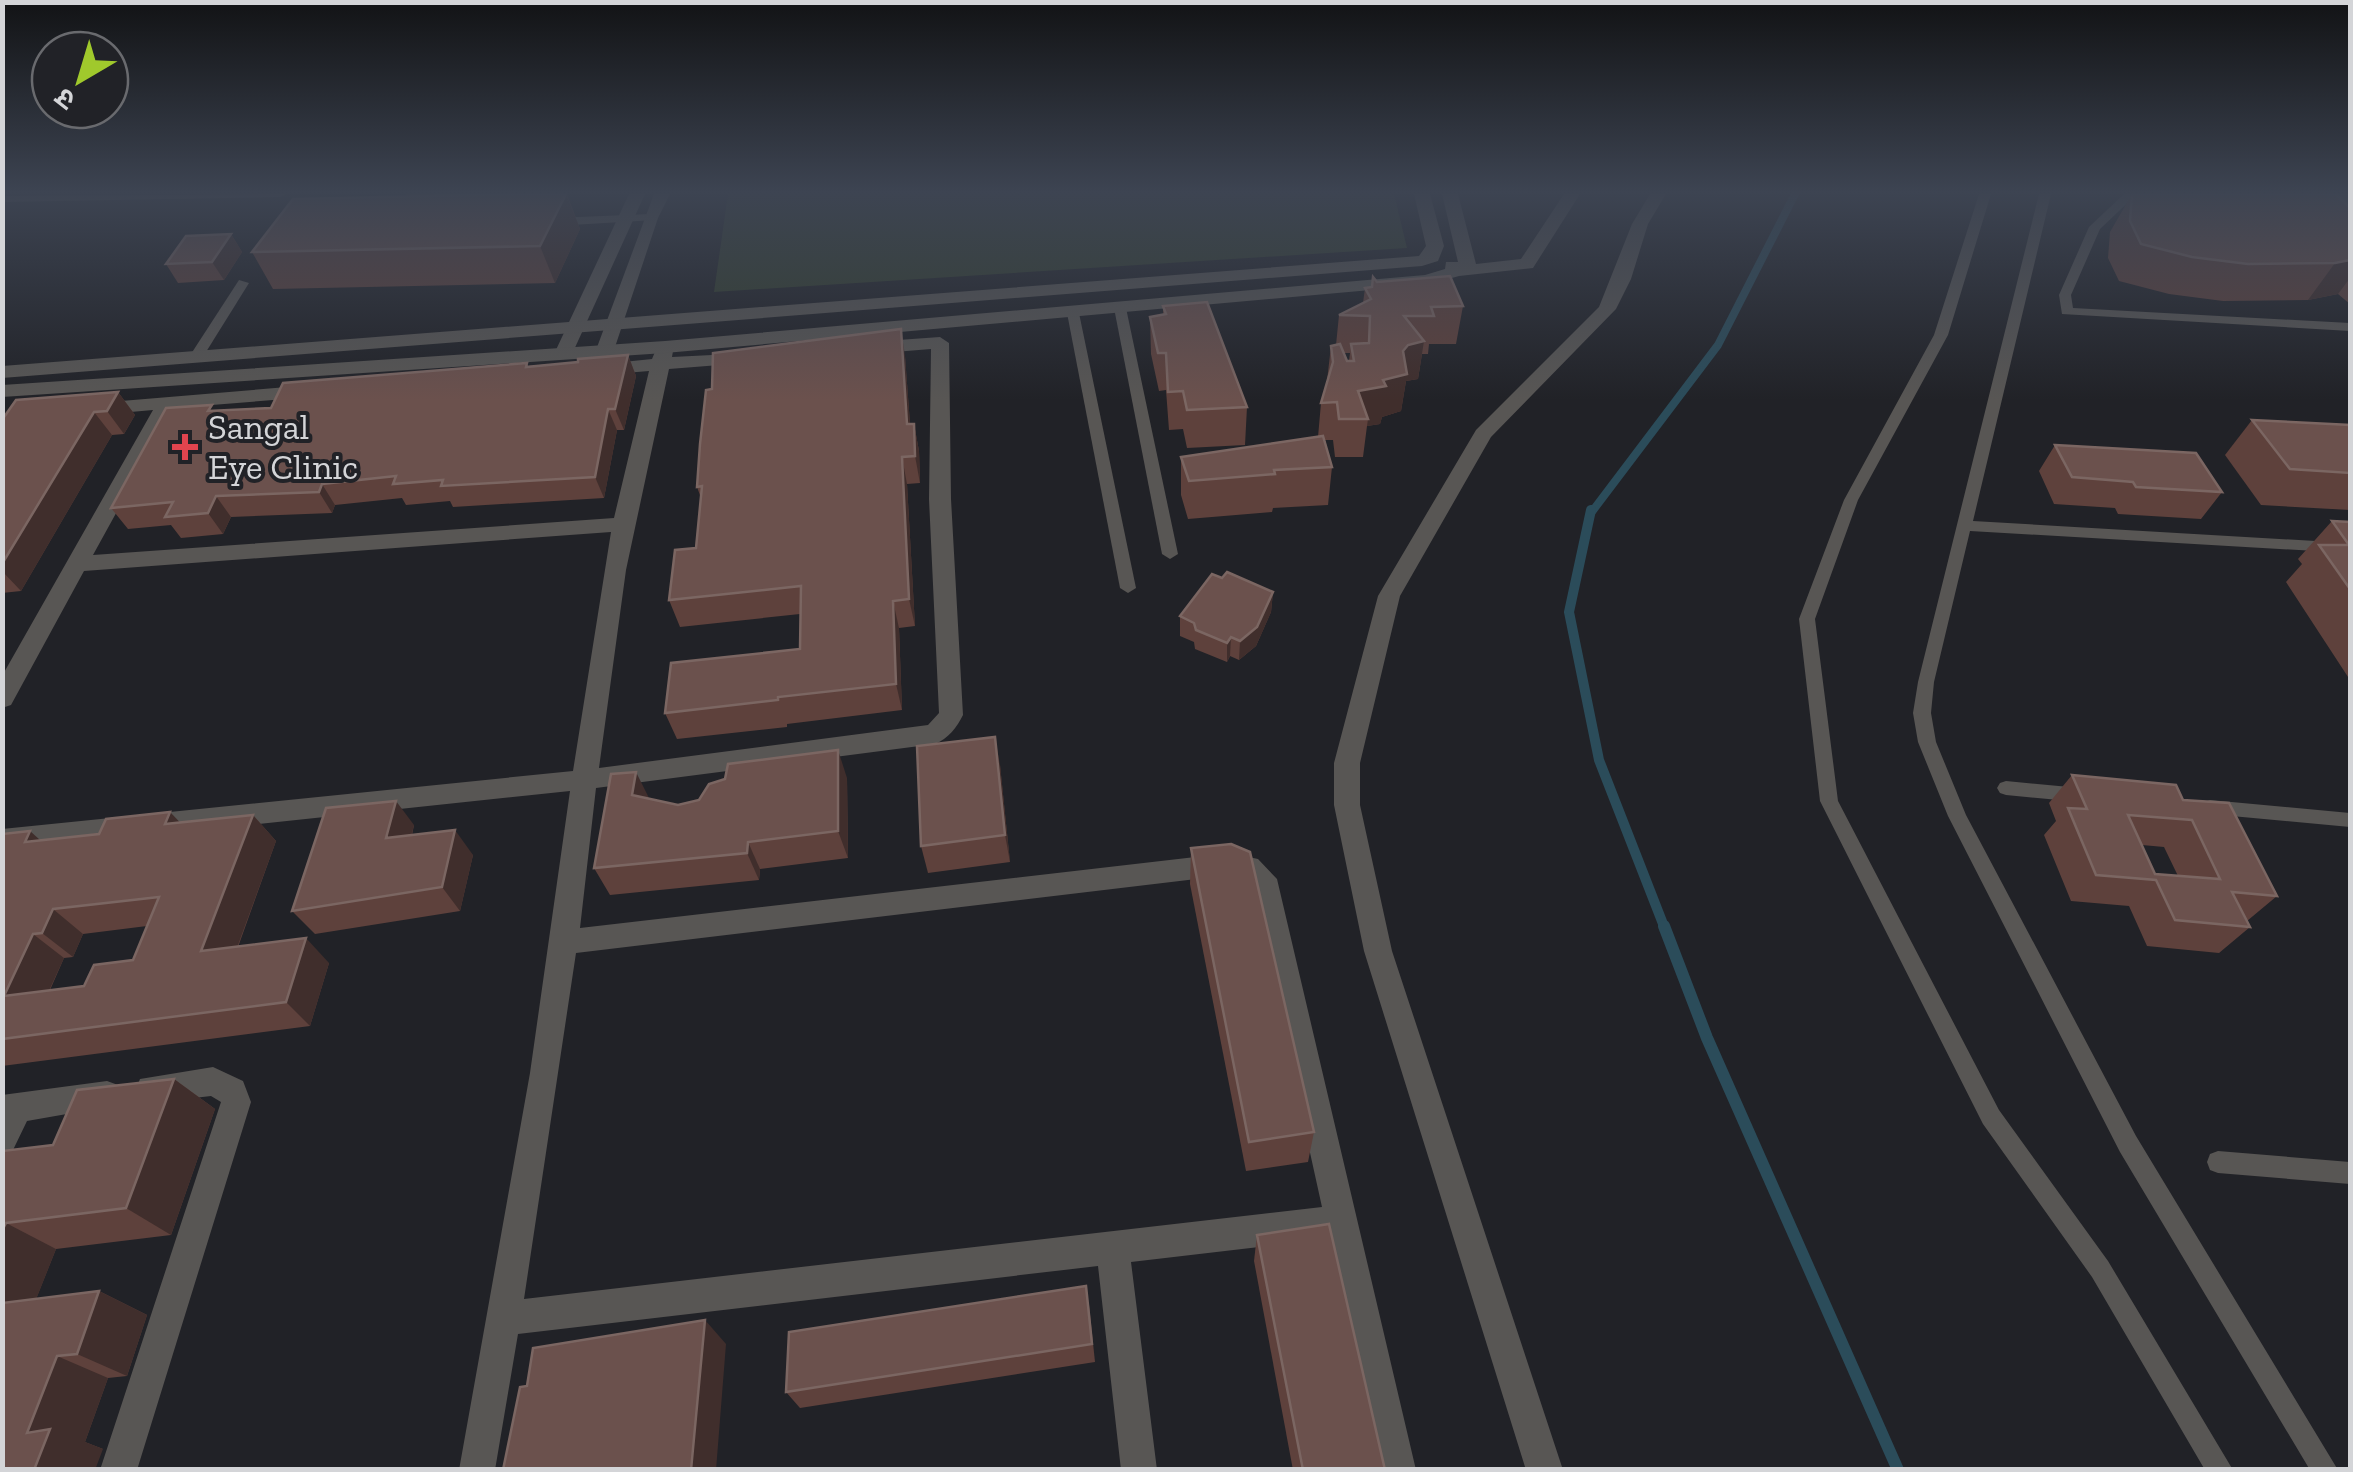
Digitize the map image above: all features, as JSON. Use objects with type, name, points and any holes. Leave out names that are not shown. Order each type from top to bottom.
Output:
[{"type":"street","points":[[564,352],[605,263]]},
{"type":"street","points":[[605,350],[634,263]]},
{"type":"street","points":[[2,372],[1364,263]]},
{"type":"street","points":[[1444,263],[1462,271]]},
{"type":"street","points":[[1462,271],[1467,263]]},
{"type":"street","points":[[76,410],[1427,280],[1462,271],[1529,263]]},
{"type":"street","points":[[1545,1470],[1378,951],[1347,804],[1347,762],[1388,596],[1483,434],[1607,308],[1627,263]]},
{"type":"street","points":[[2,390],[564,352],[605,350],[663,355],[940,343],[940,498],[951,715],[935,734],[582,780],[2,840]]},
{"type":"street","points":[[477,1470],[564,942],[582,780],[626,524],[663,355]]},
{"type":"street","points":[[2,699],[168,403]]},
{"type":"street","points":[[80,564],[626,524]]},
{"type":"street","points":[[564,942],[1230,864],[1248,868],[1263,879],[1398,1470]]},
{"type":"street","points":[[2,1139],[10,1109],[213,1081],[232,1091],[236,1102],[118,1470]]},
{"type":"street","points":[[503,1319],[1342,1221]]},
{"type":"street","points":[[1112,1248],[1139,1470]]},
{"type":"lane","points":[[1963,263],[1941,335],[1852,500],[1807,619],[1828,801],[1992,1116],[2100,1269],[2220,1470]]},
{"type":"lane","points":[[2029,263],[1926,682],[1922,713],[1927,742],[1938,772],[2128,1144],[2325,1470]]},
{"type":"lane","points":[[2079,263],[2065,295],[2067,310],[2350,327]]},
{"type":"lane","points":[[196,357],[242,282]]},
{"type":"lane","points":[[1120,308],[1170,554]]},
{"type":"lane","points":[[1072,313],[1128,588]]},
{"type":"lane","points":[[1966,526],[2350,548]]},
{"type":"lane","points":[[2006,788],[2102,797]]},
{"type":"lane","points":[[2197,806],[2350,820]]},
{"type":"lane","points":[[2218,1162],[2350,1173]]},
{"type":"green space","points":[[718,263],[1176,263],[714,292]]},
{"type":"building","points":[[2238,263],[2337,263],[2335,263]]},
{"type":"building","points":[[1450,276],[1463,306],[1431,307],[1434,316],[1404,316],[1424,341],[1408,345],[1403,351],[1407,374],[1383,380],[1386,386],[1358,391],[1368,419],[1339,419],[1337,402],[1321,403],[1333,362],[1331,346],[1340,344],[1347,361],[1354,361],[1351,344],[1369,343],[1370,316],[1339,315],[1371,299],[1365,288],[1372,287],[1373,277],[1377,282]]},
{"type":"building","points":[[1207,302],[1247,407],[1187,410],[1183,391],[1168,392],[1166,353],[1158,353],[1150,317],[1166,314],[1163,306]]},
{"type":"building","points":[[901,329],[907,424],[914,424],[915,456],[902,457],[909,599],[893,601],[896,684],[665,713],[671,663],[800,649],[801,586],[669,600],[675,550],[696,548],[702,486],[697,487],[700,444],[706,390],[712,389],[713,353]]},
{"type":"building","points":[[628,355],[615,409],[608,409],[595,477],[441,486],[443,480],[393,484],[396,476],[322,484],[319,492],[216,496],[208,513],[165,517],[173,502],[111,508],[166,408],[271,408],[283,383],[527,363],[526,367]]},
{"type":"building","points":[[118,392],[107,411],[94,412],[2,564],[2,420],[16,400]]},
{"type":"building","points":[[2252,420],[2350,425],[2350,473],[2290,469]]},
{"type":"building","points":[[1323,436],[1332,467],[1189,481],[1181,457]]},
{"type":"building","points":[[2055,445],[2196,453],[2222,492],[2136,487],[2133,482],[2072,477]]},
{"type":"building","points":[[2332,521],[2350,522],[2350,589],[2319,545],[2349,545]]},
{"type":"building","points":[[1227,572],[1273,592],[1257,627],[1240,641],[1231,637],[1227,643],[1196,630],[1194,623],[1180,616],[1212,574],[1222,578]]},
{"type":"building","points":[[995,737],[1005,835],[921,846],[917,746]]},
{"type":"building","points":[[838,750],[838,831],[748,842],[747,853],[594,868],[611,774],[636,772],[632,795],[678,805],[699,800],[709,784],[725,779],[728,764]]},
{"type":"building","points":[[2072,775],[2176,785],[2183,800],[2229,803],[2277,896],[2232,892],[2250,927],[2175,920],[2156,880],[2096,875],[2068,808],[2087,809]],"holes":[[[2128,815],[2192,820],[2220,879],[2155,874]]]},
{"type":"building","points":[[396,801],[386,838],[455,830],[442,887],[292,911],[326,808]]},
{"type":"building","points":[[170,812],[165,824],[253,815],[201,951],[306,938],[286,1002],[2,1039],[2,834],[30,831],[25,842],[99,834],[106,819]],"holes":[[[159,897],[133,960],[94,965],[84,986],[4,996],[33,934],[42,933],[53,909]]]},
{"type":"building","points":[[1231,844],[1250,852],[1314,1132],[1249,1142],[1191,848]]},
{"type":"building","points":[[174,1079],[126,1208],[6,1223],[2,1231],[2,1151],[53,1145],[77,1090]]},
{"type":"building","points":[[1329,1224],[1385,1470],[1303,1470],[1257,1235]]},
{"type":"building","points":[[1086,1286],[1092,1344],[786,1392],[789,1332]]},
{"type":"building","points":[[99,1291],[77,1354],[57,1356],[27,1433],[50,1429],[34,1470],[2,1470],[2,1303]]},
{"type":"building","points":[[705,1320],[691,1470],[503,1470],[520,1387],[527,1386],[533,1348]]},
{"type":"waterway","points":[[1591,513],[1718,345],[1760,263]]},
{"type":"waterway","points":[[1591,510],[1569,612],[1599,760],[1665,929]]},
{"type":"waterway","points":[[1664,926],[1707,1038],[1898,1470]]},
{"type":"place","name":"Sangal Eye Clinic","points":[[185,447]]}]
